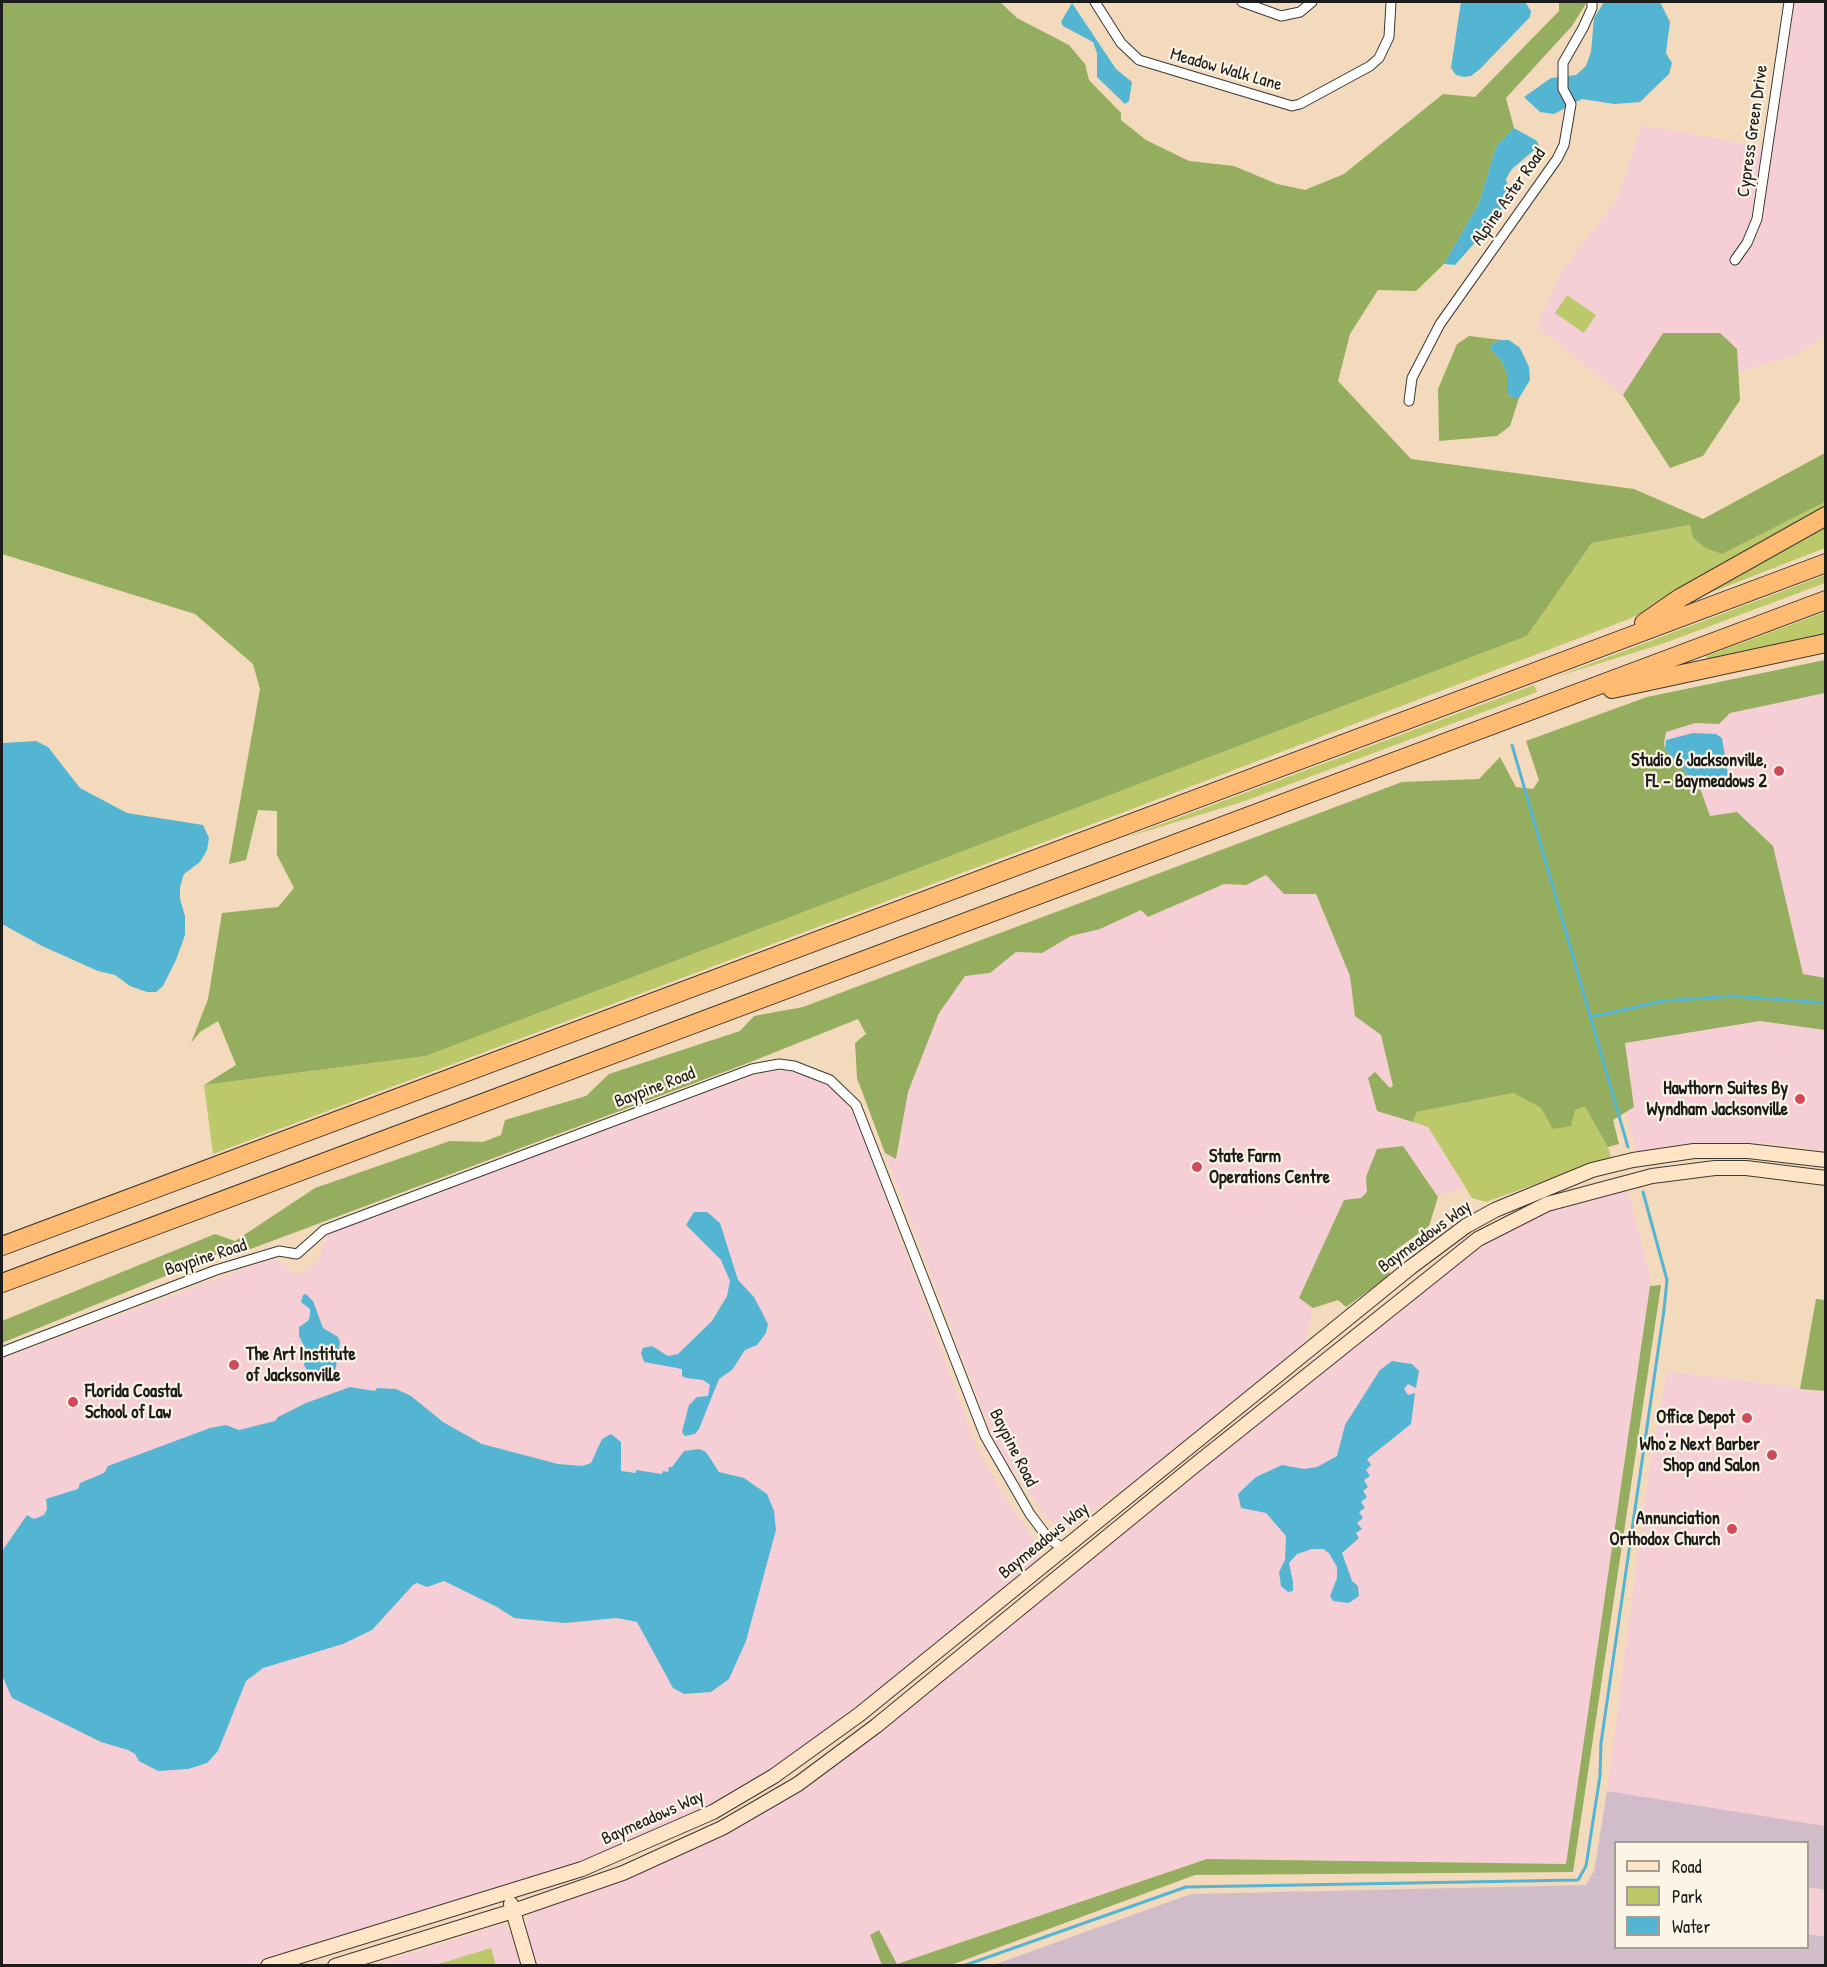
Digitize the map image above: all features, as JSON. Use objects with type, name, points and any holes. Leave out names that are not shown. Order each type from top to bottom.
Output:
[{"type":"highway","points":[[1624,637],[1680,598],[1826,516]]},
{"type":"highway","points":[[2,1246],[1826,563]]},
{"type":"highway","points":[[2,1283],[1826,600]]},
{"type":"highway","points":[[1552,702],[1826,643]]},
{"type":"street","name":"Meadow Walk Lane","points":[[1095,2],[1121,43],[1139,60],[1292,106],[1300,104],[1370,66],[1379,58],[1389,37],[1391,2]]},
{"type":"street","points":[[1242,2],[1281,16],[1300,12],[1312,2]]},
{"type":"street","name":"Alpine Aster Road","points":[[1408,401],[1412,378],[1440,324],[1557,159],[1564,145],[1570,104],[1563,89],[1563,63],[1593,8],[1592,2]]},
{"type":"street","name":"Cypress Green Drive","points":[[1735,260],[1747,243],[1757,219],[1789,2]]},
{"type":"street","name":"Baypine Road","points":[[2,1352],[216,1270],[279,1251],[297,1254],[324,1230],[752,1069],[779,1064],[794,1066],[830,1080],[856,1104],[985,1436],[1030,1514],[1048,1538],[1064,1549]]},
{"type":"street","points":[[1746,1168],[1748,1150]]},
{"type":"street","name":"Baymeadows Way","points":[[268,1965],[582,1869],[666,1835],[713,1812],[774,1776],[830,1737],[1402,1274],[1466,1226],[1548,1186],[1592,1170],[1694,1151],[1748,1150],[1826,1160]]},
{"type":"street","name":"Baymeadows Way","points":[[335,1965],[513,1911],[623,1873],[722,1828],[798,1784],[876,1726],[1185,1473],[1478,1239],[1547,1204],[1588,1191],[1652,1176],[1715,1168],[1746,1168],[1826,1178]]},
{"type":"street","points":[[713,1812],[722,1828]]},
{"type":"street","points":[[507,1892],[529,1965]]},
{"type":"shaded area","points":[[1795,2],[1825,2],[1825,335],[1799,354],[1738,372],[1737,349],[1663,333],[1623,395],[1537,327],[1560,274],[1617,199],[1642,125],[1773,149]]},
{"type":"shaded area","points":[[1825,693],[1825,978],[1803,975],[1773,848],[1710,816],[1700,788],[1726,785],[1693,733],[1666,740],[1664,743],[1666,732],[1695,723],[1719,724],[1730,713]]},
{"type":"shaded area","points":[[1266,875],[1284,893],[1315,894],[1351,976],[1355,1016],[1381,1035],[1393,1086],[1377,1111],[1428,1127],[1464,1187],[1438,1197],[1403,1146],[1366,1177],[1367,1192],[1299,1298],[1313,1308],[1305,1344],[1147,1474],[1114,1494],[1072,1528],[1064,1529],[1048,1519],[996,1445],[885,1153],[897,1158],[908,1092],[939,1013],[965,976],[990,973],[1016,952],[1042,953],[1071,936],[1100,929],[1141,910],[1149,917],[1224,884],[1246,885]]},
{"type":"shaded area","points":[[1760,1021],[1825,1030],[1825,1151],[1772,1143],[1700,1143],[1636,1152],[1627,1112],[1634,1107],[1625,1043]]},
{"type":"shaded area","points":[[786,1070],[811,1076],[838,1093],[856,1118],[977,1448],[1005,1497],[1038,1545],[1041,1553],[1038,1563],[805,1749],[684,1821],[585,1861],[246,1965],[2,1966],[2,1675],[12,1698],[101,1742],[128,1750],[135,1754],[139,1761],[212,1758],[218,1751],[246,1681],[263,1667],[343,1644],[372,1630],[413,1585],[417,1583],[427,1587],[444,1581],[514,1618],[565,1623],[617,1618],[637,1622],[688,1695],[702,1695],[746,1641],[775,1530],[767,1494],[744,1478],[719,1472],[706,1452],[699,1449],[684,1451],[672,1468],[663,1475],[637,1470],[636,1473],[621,1471],[622,1446],[610,1435],[602,1439],[591,1463],[582,1466],[558,1464],[482,1444],[443,1422],[422,1405],[376,1391],[350,1387],[306,1403],[278,1417],[275,1421],[239,1430],[226,1425],[210,1428],[109,1466],[105,1473],[80,1483],[78,1489],[48,1500],[45,1503],[47,1508],[44,1515],[16,1530],[2,1551],[2,1359],[274,1258],[295,1275],[306,1271],[318,1261],[327,1234],[754,1075]]},
{"type":"shaded area","points":[[1627,1186],[1651,1280],[1566,1864],[1207,1859],[896,1964],[879,1930],[882,1965],[536,1965],[525,1929],[528,1917],[539,1908],[627,1878],[700,1846],[754,1816],[1455,1263],[1492,1238],[1557,1207]]},
{"type":"shaded area","points":[[1667,1371],[1825,1391],[1825,1826],[1607,1791],[1649,1470]]},
{"type":"shaded area","points":[[1607,1791],[1825,1826],[1825,1890],[1809,1887],[1809,1841],[1614,1841],[1614,1949],[1809,1949],[1809,1934],[1825,1937],[1825,1965],[993,1965],[1191,1894],[1586,1885],[1594,1871]]},
{"type":"shaded area","points":[[1809,1887],[1825,1890],[1825,1937],[1809,1934]]},
{"type":"shaded area","points":[[504,1924],[512,1933],[522,1965],[496,1965],[491,1948],[435,1965],[369,1966]]},
{"type":"green space","points":[[2,2],[1000,2],[1017,18],[1069,45],[1085,64],[1089,80],[1121,113],[1121,120],[1146,140],[1189,161],[1234,166],[1277,184],[1305,190],[1344,174],[1443,94],[1475,97],[1559,11],[1559,2],[1587,2],[1572,26],[1506,98],[1514,128],[1496,147],[1479,203],[1444,264],[1416,291],[1378,290],[1350,334],[1338,381],[1411,459],[1634,489],[1703,519],[1825,453],[1825,502],[1722,554],[1706,548],[1693,538],[1690,525],[1592,543],[1527,636],[426,1056],[204,1085],[236,1065],[218,1021],[200,1032],[191,1043],[208,999],[222,913],[278,907],[294,888],[277,855],[277,811],[258,810],[246,860],[229,864],[260,689],[253,664],[195,614],[2,554]]},
{"type":"green space","points":[[1567,295],[1596,315],[1584,333],[1555,313]]},
{"type":"green space","points":[[1663,333],[1720,333],[1737,349],[1740,400],[1703,456],[1670,468],[1623,395]]},
{"type":"green space","points":[[1469,336],[1502,340],[1493,343],[1490,349],[1501,360],[1507,374],[1507,393],[1512,398],[1519,398],[1510,426],[1497,436],[1439,441],[1438,389],[1457,344]]},
{"type":"green space","points":[[1825,502],[1825,508],[1672,599],[1629,619],[1119,814],[213,1154],[204,1085],[426,1056],[1527,636],[1592,543],[1691,525],[1722,554]]},
{"type":"green space","points":[[1825,522],[1825,548],[1671,608]]},
{"type":"green space","points":[[1825,575],[1825,583],[1662,644],[1555,677]]},
{"type":"green space","points":[[1825,612],[1825,637],[1708,660],[1706,656]]},
{"type":"green space","points":[[1825,660],[1825,693],[1730,713],[1719,724],[1695,723],[1666,732],[1664,743],[1665,749],[1700,788],[1710,816],[1737,812],[1773,846],[1803,974],[1825,978],[1825,1030],[1760,1021],[1625,1043],[1634,1107],[1613,1120],[1619,1144],[1608,1147],[1585,1107],[1575,1110],[1571,1126],[1553,1129],[1541,1108],[1513,1093],[1417,1112],[1413,1122],[1377,1111],[1368,1078],[1375,1072],[1390,1088],[1393,1086],[1381,1035],[1355,1016],[1350,976],[1316,894],[1284,894],[1266,875],[1246,885],[1224,884],[1148,917],[1141,910],[1100,929],[1071,936],[1042,953],[1016,952],[990,973],[965,976],[939,1013],[908,1092],[896,1159],[885,1153],[857,1078],[855,1043],[866,1034],[858,1019],[748,1063],[248,1250],[229,1250],[2,1343],[2,1321],[215,1234],[235,1241],[315,1188],[450,1141],[483,1142],[501,1135],[505,1120],[586,1096],[609,1074],[740,1031],[754,1016],[803,1007],[1402,782],[1479,779],[1500,757],[1516,787],[1533,789],[1539,780],[1526,741],[1647,697]]},
{"type":"green space","points":[[1534,685],[1537,692],[1245,801],[1124,838]]},
{"type":"green space","points":[[1513,1093],[1541,1108],[1575,1110],[1585,1107],[1608,1147],[1611,1157],[1486,1202],[1472,1198],[1428,1127],[1413,1122],[1417,1112]]},
{"type":"green space","points":[[1403,1146],[1438,1197],[1429,1226],[1393,1252],[1389,1276],[1346,1307],[1338,1300],[1313,1308],[1299,1298],[1344,1200],[1361,1198],[1367,1192],[1366,1177],[1377,1149]]},
{"type":"green space","points":[[1661,1285],[1573,1872],[1195,1875],[951,1965],[882,1965],[870,1935],[879,1930],[897,1964],[1207,1859],[1566,1864],[1650,1286]]},
{"type":"green space","points":[[1816,1299],[1825,1300],[1825,1391],[1800,1389]]},
{"type":"green space","points":[[491,1948],[496,1965],[435,1965]]},
{"type":"water","points":[[1461,2],[1525,2],[1531,11],[1530,17],[1480,69],[1471,76],[1464,77],[1456,75],[1451,68]]},
{"type":"water","points":[[1604,2],[1660,2],[1670,22],[1666,53],[1672,63],[1669,74],[1640,102],[1614,104],[1582,99],[1554,114],[1540,112],[1524,97],[1551,78],[1576,75],[1586,66],[1591,52],[1594,18]]},
{"type":"water","points":[[1072,3],[1116,69],[1132,82],[1129,101],[1125,104],[1097,77],[1097,53],[1093,42],[1063,26],[1061,22]]},
{"type":"water","points":[[1514,128],[1537,141],[1539,146],[1512,169],[1506,179],[1510,194],[1496,219],[1455,265],[1444,264],[1479,203],[1496,147]]},
{"type":"water","points":[[1509,340],[1520,348],[1529,367],[1530,380],[1519,398],[1512,398],[1507,393],[1507,374],[1501,360],[1490,349],[1493,343]]},
{"type":"water","points":[[1693,733],[1716,734],[1722,738],[1729,781],[1726,785],[1700,788],[1665,749],[1666,740]]},
{"type":"water","points":[[36,741],[48,747],[80,788],[127,813],[203,825],[209,838],[207,850],[200,862],[184,874],[180,887],[180,899],[185,916],[185,935],[163,986],[156,992],[147,992],[130,986],[115,975],[98,971],[42,946],[2,924],[2,743]]},
{"type":"water","points":[[694,1212],[707,1212],[720,1223],[738,1280],[754,1297],[768,1324],[766,1333],[757,1345],[745,1350],[732,1370],[719,1379],[699,1429],[695,1434],[685,1436],[682,1432],[689,1405],[697,1397],[708,1396],[710,1385],[703,1380],[682,1376],[682,1369],[644,1362],[641,1353],[643,1348],[652,1346],[668,1356],[678,1354],[712,1321],[727,1296],[730,1281],[721,1260],[686,1225]]},
{"type":"water","points":[[306,1294],[313,1301],[323,1328],[338,1337],[340,1342],[335,1373],[325,1378],[310,1375],[304,1365],[305,1348],[299,1336],[299,1327],[308,1321],[310,1316],[310,1309],[301,1302],[303,1295]]},
{"type":"water","points":[[1392,1361],[1412,1364],[1419,1371],[1416,1388],[1408,1384],[1404,1389],[1408,1395],[1415,1393],[1411,1424],[1367,1459],[1371,1465],[1366,1470],[1370,1476],[1364,1480],[1368,1487],[1363,1491],[1367,1497],[1361,1502],[1365,1508],[1359,1512],[1363,1518],[1357,1523],[1362,1529],[1356,1533],[1359,1538],[1342,1553],[1352,1581],[1358,1586],[1359,1596],[1349,1603],[1333,1601],[1330,1596],[1337,1578],[1337,1567],[1329,1553],[1323,1549],[1312,1549],[1297,1554],[1289,1563],[1293,1591],[1288,1592],[1281,1586],[1279,1572],[1285,1560],[1286,1536],[1266,1513],[1241,1508],[1238,1494],[1256,1477],[1282,1465],[1304,1469],[1317,1467],[1337,1456],[1345,1425],[1380,1370]]},
{"type":"water","points":[[350,1387],[375,1391],[377,1388],[396,1389],[411,1396],[443,1422],[482,1444],[558,1464],[582,1466],[591,1463],[602,1439],[611,1434],[621,1442],[621,1471],[636,1473],[636,1470],[662,1474],[663,1471],[668,1472],[669,1467],[672,1467],[684,1451],[699,1449],[706,1452],[719,1472],[744,1478],[767,1494],[774,1511],[776,1530],[746,1641],[729,1679],[711,1692],[684,1694],[673,1688],[637,1622],[617,1618],[565,1623],[514,1618],[444,1581],[427,1587],[417,1583],[413,1585],[372,1630],[343,1644],[263,1668],[246,1681],[218,1751],[207,1763],[188,1769],[158,1771],[139,1761],[135,1754],[128,1750],[101,1742],[12,1698],[2,1675],[2,1551],[27,1515],[34,1519],[44,1515],[47,1509],[46,1499],[78,1489],[80,1483],[104,1473],[108,1466],[210,1428],[226,1425],[239,1430],[275,1421],[278,1417],[306,1403]]},
{"type":"waterway","points":[[1512,745],[1628,1147]]},
{"type":"waterway","points":[[1591,1017],[1663,1001],[1733,996],[1826,1003]]},
{"type":"waterway","points":[[963,1966],[1186,1887],[1578,1880],[1586,1866],[1600,1776],[1601,1743],[1667,1280],[1643,1192]]},
{"type":"place","name":"Studio 6 Jacksonville, FL - Baymeadows 2","points":[[1779,771]]},
{"type":"place","name":"Hawthorn Suites By Wyndham Jacksonville","points":[[1800,1099]]},
{"type":"place","name":"State Farm Operations Centre","points":[[1197,1167]]},
{"type":"place","name":"The Art Institute of Jacksonville","points":[[234,1365]]},
{"type":"place","name":"Florida Coastal School of Law","points":[[73,1402]]},
{"type":"place","name":"Office Depot","points":[[1747,1418]]},
{"type":"place","name":"Who'z Next Barber Shop and Salon","points":[[1772,1455]]},
{"type":"place","name":"Annunciation Orthodox Church","points":[[1732,1529]]}]
